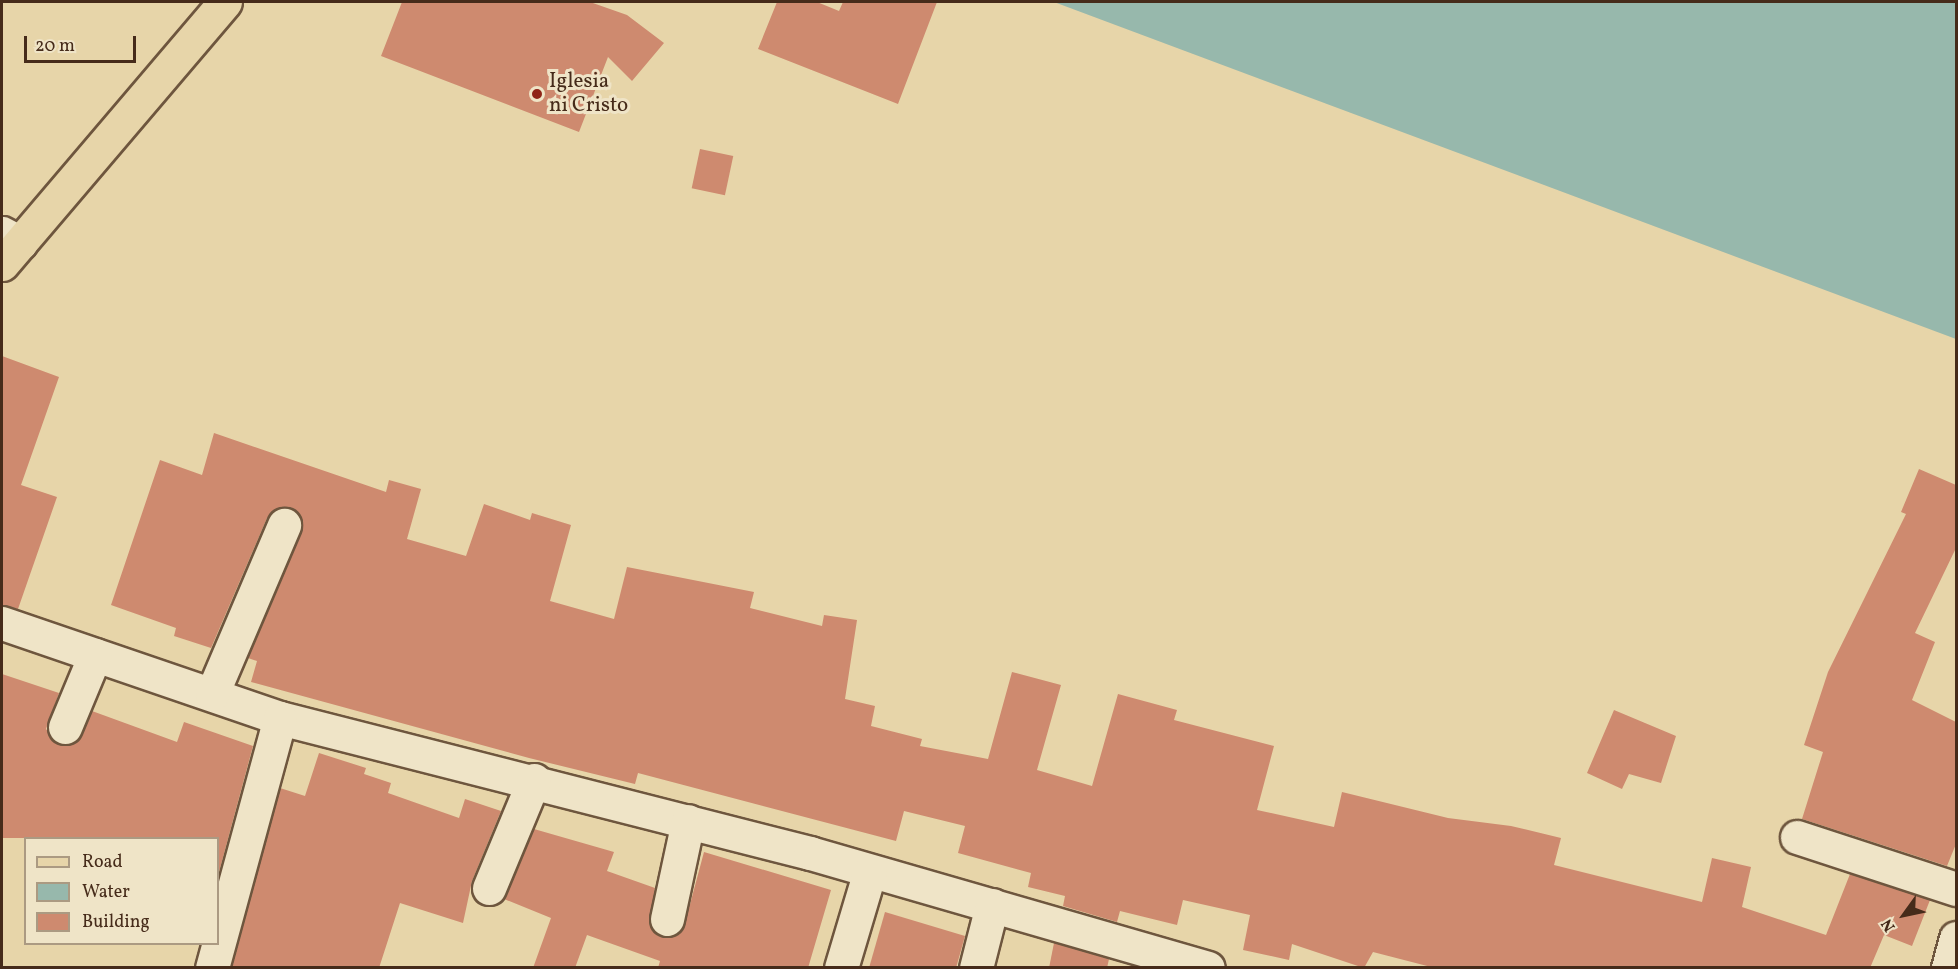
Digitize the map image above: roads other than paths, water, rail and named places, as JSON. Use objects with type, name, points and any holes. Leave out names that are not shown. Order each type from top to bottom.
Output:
[{"type":"main road","points":[[8,247],[225,2]]},
{"type":"street","points":[[212,694],[284,525]]},
{"type":"street","points":[[2,623],[280,718],[534,780],[870,870],[992,905],[1124,956],[1208,968]]},
{"type":"street","points":[[65,727],[95,655]]},
{"type":"street","points":[[219,942],[280,718]]},
{"type":"street","points":[[489,888],[534,780]]},
{"type":"street","points":[[667,919],[688,821]]},
{"type":"street","points":[[1797,837],[1956,889]]},
{"type":"street","points":[[842,968],[870,870]]},
{"type":"street","points":[[976,968],[992,905]]},
{"type":"street","points":[[1948,968],[1956,939]]},
{"type":"street","points":[[212,968],[218,945]]},
{"type":"water","points":[[1054,2],[1956,2],[1956,339]]},
{"type":"place","name":"Iglesia ni Cristo","points":[[537,94]]}]
